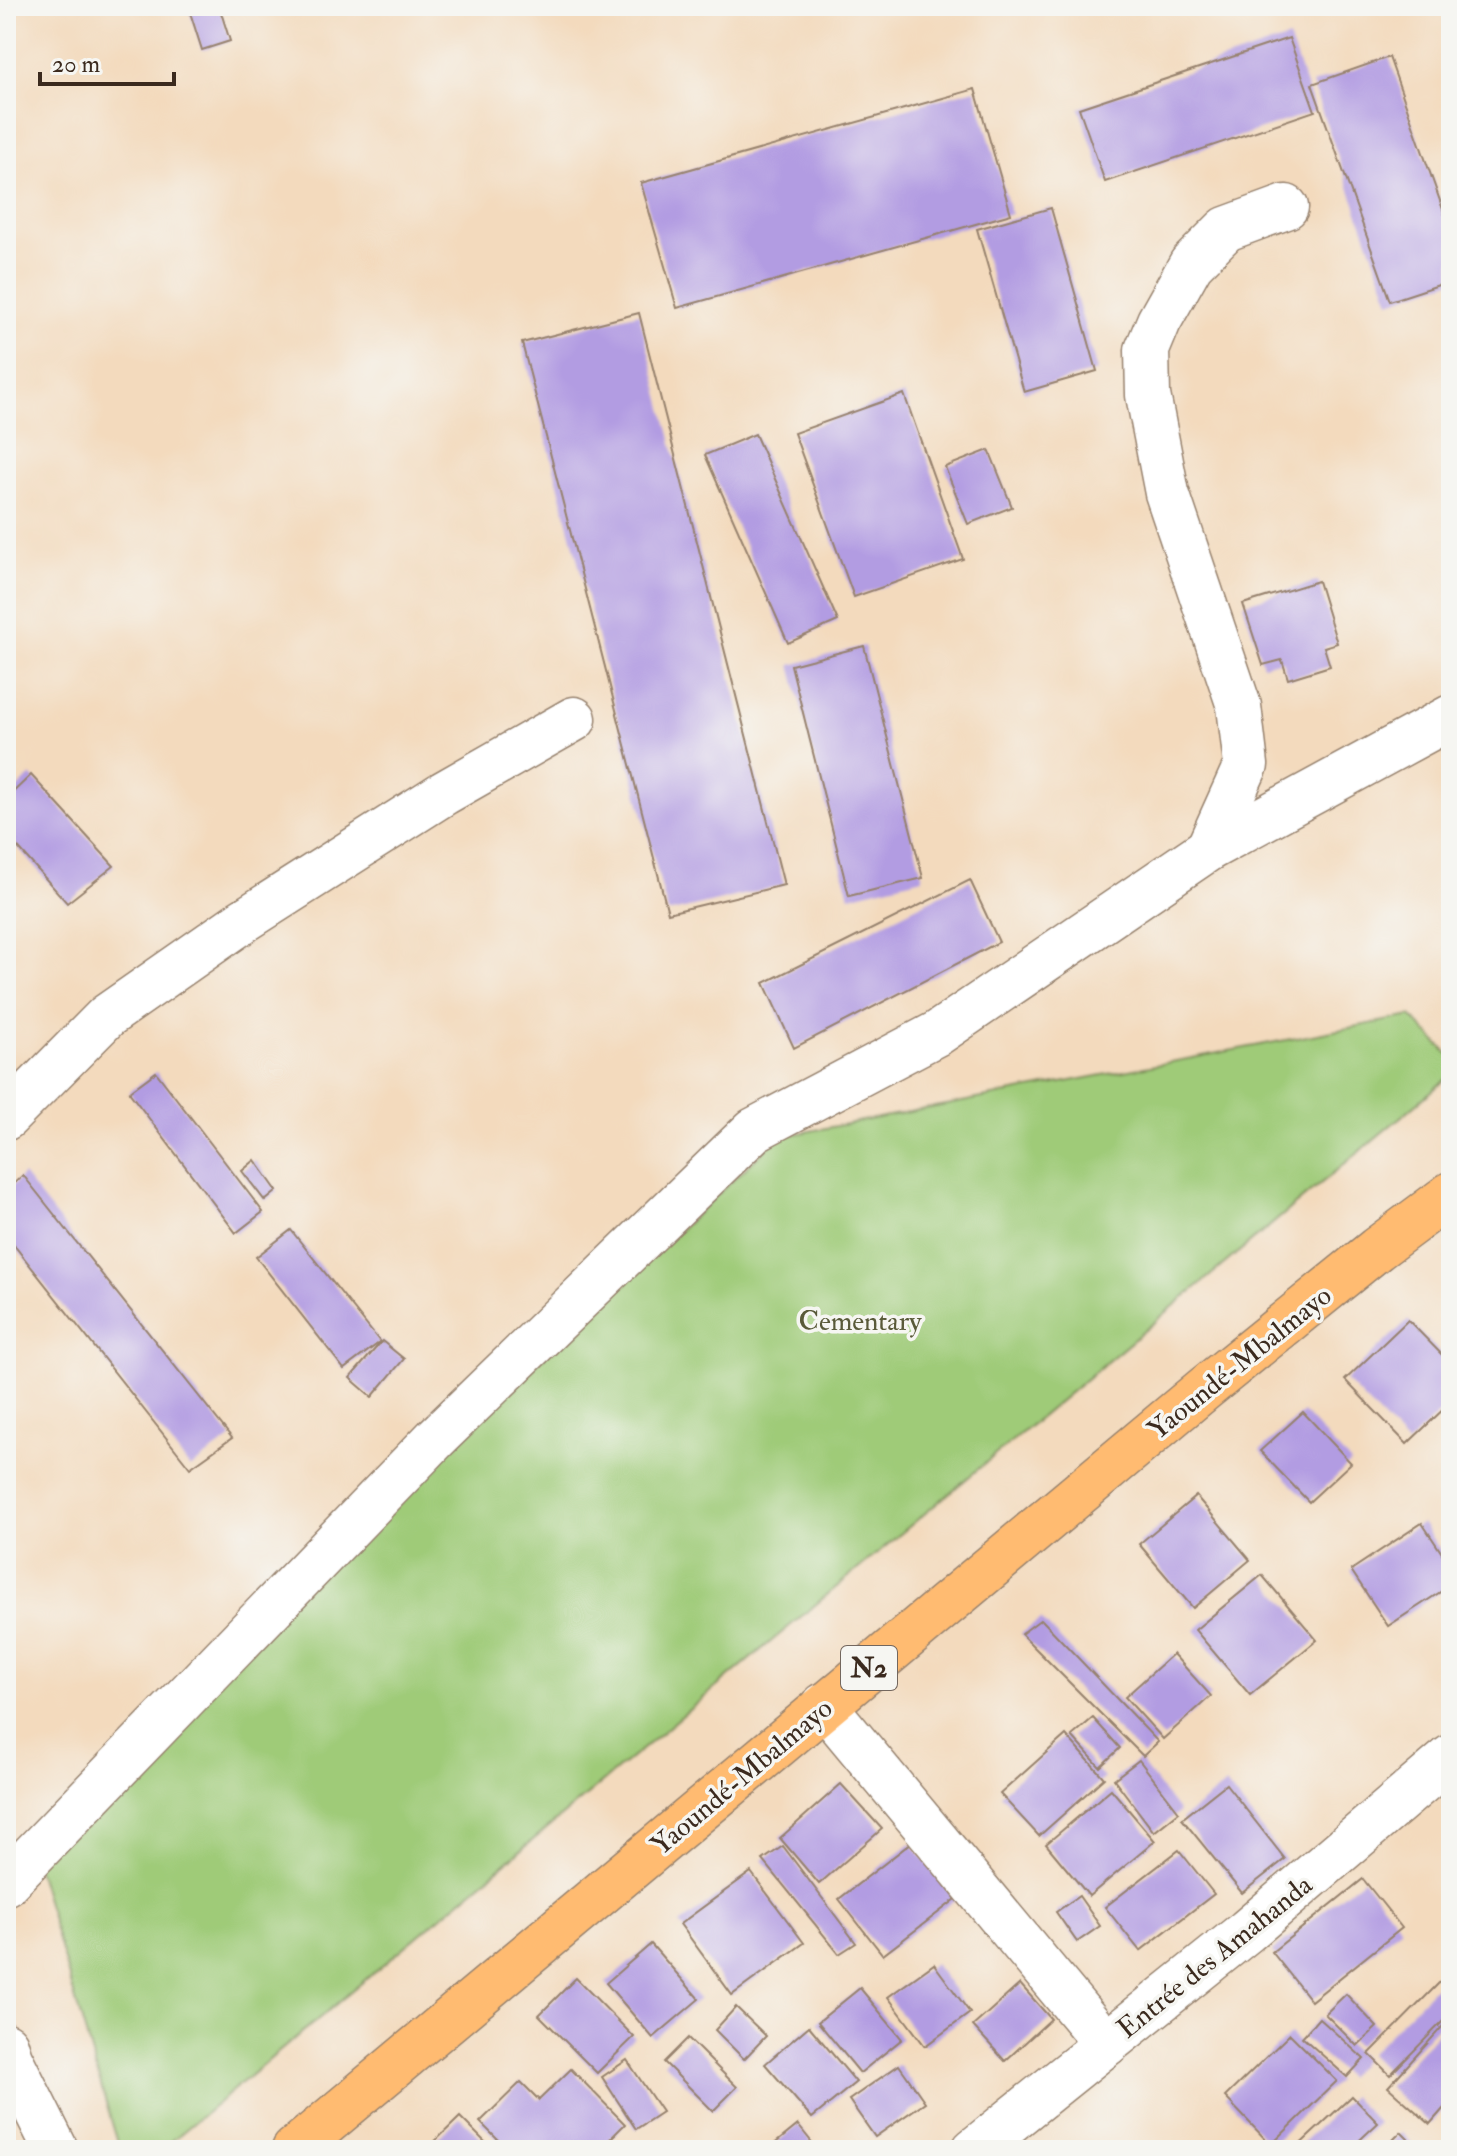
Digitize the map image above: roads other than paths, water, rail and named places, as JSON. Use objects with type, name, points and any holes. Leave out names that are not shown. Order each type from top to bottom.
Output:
[{"type":"highway","name":"Yaoundé-Mbalmayo","points":[[294,2150],[1216,1379],[1377,1249],[1451,1194]]},
{"type":"street","points":[[1208,849],[1246,765],[1243,735],[1239,706],[1167,493],[1148,395],[1147,350],[1159,321],[1191,264],[1226,229],[1286,207]]},
{"type":"street","points":[[6,1883],[436,1438],[754,1130],[938,1033],[1208,849],[1451,717]]},
{"type":"street","points":[[6,1118],[107,1016],[243,921],[444,793],[574,719]]},
{"type":"street","points":[[824,1705],[1106,2044]]},
{"type":"street","name":"Entrée des Amahanda","points":[[974,2150],[1247,1931],[1451,1757]]},
{"type":"street","points":[[6,2045],[56,2150]]},
{"type":"park label","name":"Cementary","points":[[860,1320]]}]
